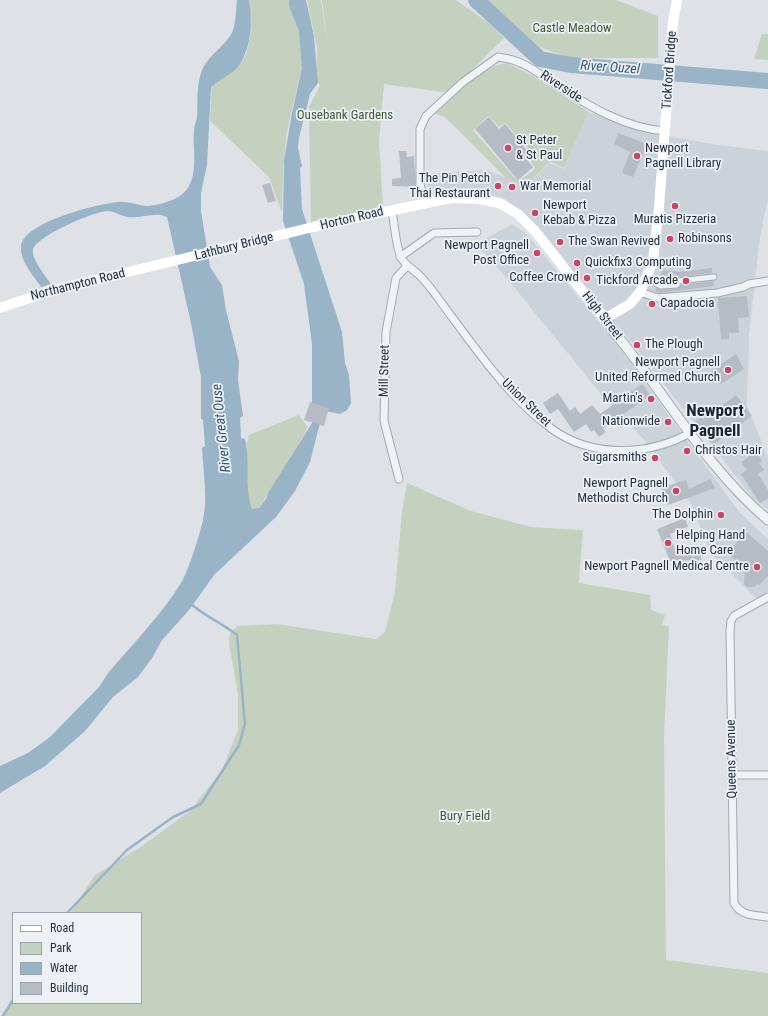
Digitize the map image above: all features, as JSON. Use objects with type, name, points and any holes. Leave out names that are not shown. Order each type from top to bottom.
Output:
[{"type":"main road","name":"Tickford Bridge","points":[[640,292],[653,261],[673,22],[677,0]]},
{"type":"main road","name":"High Street","points":[[392,210],[451,198],[479,199],[499,203],[518,214],[536,232],[598,311],[606,318]]},
{"type":"main road","name":"Horton Road","points":[[313,227],[392,210]]},
{"type":"main road","name":"Lathbury Bridge","points":[[156,266],[313,227]]},
{"type":"main road","name":"Northampton Road","points":[[4,306],[50,291],[156,266]]},
{"type":"main road","points":[[606,318],[630,304],[640,292]]},
{"type":"street","name":"Riverside","points":[[426,203],[420,184],[420,129],[426,116],[463,82],[498,57],[513,59],[529,66],[595,108],[637,126],[665,131]]},
{"type":"street","points":[[392,210],[400,257],[434,233],[477,232]]},
{"type":"street","name":"Union Street","points":[[400,257],[407,266],[418,274],[490,369],[553,430],[594,448],[618,451],[630,451],[656,447],[690,433]]},
{"type":"street","name":"Mill Street","points":[[399,479],[384,421],[386,332],[396,278],[407,266]]},
{"type":"street","points":[[657,284],[661,286],[677,285],[678,282],[714,277]]},
{"type":"street","points":[[640,292],[658,298],[717,293],[743,287],[748,284],[768,281]]},
{"type":"street","name":"High Street","points":[[606,318],[614,332],[690,433],[745,500],[768,520]]},
{"type":"street","name":"Queens Avenue","points":[[768,597],[734,616],[731,621],[734,903],[738,910],[744,914],[768,918]]},
{"type":"street","points":[[732,775],[768,775]]},
{"type":"shaded area","points":[[589,112],[641,131],[718,145],[768,151],[768,198],[760,237],[749,335],[747,405],[768,458],[768,509],[753,498],[620,328],[536,226],[507,200],[484,192],[429,188],[423,180],[423,174],[487,170],[527,186],[549,163],[564,169]]},
{"type":"shaded area","points":[[512,224],[526,233],[617,344],[739,512],[768,539],[768,592],[758,600],[711,553],[691,504],[646,442],[601,394],[505,276],[476,244]]},
{"type":"green space","points":[[249,0],[289,0],[289,6],[303,36],[302,68],[287,131],[283,169],[282,213],[269,177],[210,121],[212,80],[240,64],[247,51],[250,33]]},
{"type":"green space","name":"Ousebank Gardens","points":[[307,0],[321,0],[328,47],[322,0],[456,0],[490,24],[504,38],[452,90],[443,92],[384,84],[379,141],[383,206],[311,225],[309,107],[320,86],[317,80],[317,47]]},
{"type":"green space","name":"Castle Meadow","points":[[486,0],[616,0],[658,16],[658,58],[568,58],[538,46]]},
{"type":"green space","points":[[762,34],[768,34],[768,60],[754,59]]},
{"type":"green space","points":[[507,63],[533,76],[589,112],[564,168],[550,161],[526,186],[506,178],[453,125],[444,117],[434,113],[468,83],[497,65]],"holes":[[[489,116],[499,127],[505,123],[535,156],[531,162],[535,168],[528,175],[519,180],[514,177],[473,130]]]},
{"type":"green space","points":[[299,415],[307,426],[306,431],[261,506],[259,508],[252,509],[248,497],[247,443],[249,435]]},
{"type":"green space","name":"Bury Field","points":[[407,483],[471,511],[531,527],[583,530],[579,583],[650,595],[651,610],[665,615],[662,625],[669,626],[664,736],[666,960],[768,973],[768,1016],[1,1016],[12,1000],[12,1004],[142,1004],[142,912],[71,912],[95,875],[142,846],[190,811],[222,770],[238,730],[238,694],[229,644],[230,633],[237,626],[276,624],[376,639],[385,632],[395,592],[402,511]]},
{"type":"water","name":"River Great Ouse","points":[[237,0],[249,0],[251,24],[249,41],[240,64],[211,87],[207,165],[201,193],[201,211],[210,267],[222,285],[226,310],[239,361],[238,380],[243,416],[240,418],[241,438],[245,439],[247,448],[248,492],[252,509],[259,508],[266,499],[268,493],[312,423],[312,344],[304,284],[283,221],[284,160],[302,68],[299,31],[289,6],[289,0],[306,0],[314,36],[318,83],[310,94],[298,148],[302,166],[300,168],[302,209],[342,332],[345,363],[349,375],[351,403],[347,410],[340,414],[325,411],[320,423],[310,462],[295,491],[276,517],[214,575],[190,609],[162,640],[152,658],[138,677],[113,697],[85,731],[45,766],[0,793],[0,766],[28,753],[50,737],[99,687],[108,673],[165,607],[184,578],[194,553],[203,520],[205,503],[202,448],[205,446],[203,420],[201,419],[201,377],[191,323],[167,217],[162,215],[153,215],[128,217],[107,211],[78,220],[54,232],[36,244],[33,250],[36,262],[51,284],[41,287],[25,263],[21,252],[21,247],[25,238],[34,230],[47,222],[62,216],[108,203],[126,202],[144,206],[156,205],[177,198],[187,190],[193,174],[194,128],[197,118],[200,76],[205,64],[231,35],[235,23]]},
{"type":"building","name":"St Peter & St Paul","points":[[489,117],[499,129],[505,124],[526,149],[530,146],[535,152],[531,155],[533,157],[528,161],[533,167],[518,180],[475,129]]},
{"type":"building","name":"Newport Pagnell Library","points":[[618,133],[647,144],[633,177],[622,173],[630,152],[614,144]]},
{"type":"building","points":[[399,151],[406,151],[407,157],[414,156],[416,187],[392,186],[392,179],[401,178]]},
{"type":"building","points":[[270,183],[276,201],[268,203],[262,185]]},
{"type":"building","points":[[712,268],[712,273],[678,277],[674,281],[662,282],[659,280],[662,270],[679,272]]},
{"type":"building","points":[[714,281],[714,286],[659,293],[655,291],[656,288],[661,290],[677,289],[681,285]]},
{"type":"building","points":[[747,296],[749,317],[738,318],[739,333],[729,333],[729,339],[721,339],[718,298]]},
{"type":"building","name":"Newport Pagnell United Reformed Church","points":[[736,354],[744,369],[721,384],[711,371]]},
{"type":"building","points":[[642,384],[650,395],[603,429],[606,432],[599,437],[594,430],[591,432],[586,424],[574,432],[558,409],[550,414],[543,403],[558,393],[570,411],[575,407],[580,414],[592,405],[600,414]]},
{"type":"building","points":[[736,395],[752,416],[713,445],[695,422],[701,417],[703,420]]},
{"type":"building","points":[[310,402],[329,408],[324,426],[304,420]]},
{"type":"building","points":[[753,446],[762,461],[759,463],[764,470],[758,474],[768,490],[768,498],[760,503],[741,474],[747,470],[741,462],[749,457],[745,451]]},
{"type":"building","name":"Newport Pagnell Methodist Church","points":[[710,479],[715,488],[668,505],[661,488],[686,480],[689,489]]},
{"type":"building","name":"Helping Hand Home Care","points":[[685,518],[688,527],[670,534],[676,552],[701,552],[701,560],[670,561],[657,529]]},
{"type":"building","points":[[746,532],[768,551],[768,576],[755,587],[747,587],[744,584],[745,566],[727,554]]},
{"type":"waterway","name":"River Ouzel","points":[[476,0],[540,59],[571,65],[768,81]]},
{"type":"waterway","points":[[68,912],[127,850],[173,817],[201,804],[239,745],[245,724],[237,635],[201,612],[190,603]]},
{"type":"waterway","points":[[3,1016],[12,1002]]},
{"type":"place","name":"St Peter & St Paul","points":[[508,148]]},
{"type":"place","name":"Newport Pagnell Library","points":[[637,156]]},
{"type":"place","name":"The Pin Petch Thai Restaurant","points":[[498,186]]},
{"type":"place","name":"War Memorial","points":[[512,187]]},
{"type":"place","name":"Muratis Pizzeria","points":[[675,206]]},
{"type":"place","name":"Newport Kebab & Pizza","points":[[535,213]]},
{"type":"place","name":"Robinsons","points":[[670,239]]},
{"type":"place","name":"The Swan Revived","points":[[560,242]]},
{"type":"place","name":"Newport Pagnell Post Office","points":[[537,253]]},
{"type":"place","name":"Quickfix3 Computing","points":[[577,263]]},
{"type":"place","name":"Coffee Crowd","points":[[587,278]]},
{"type":"place","name":"Tickford Arcade","points":[[686,281]]},
{"type":"place","name":"Capadocia","points":[[652,304]]},
{"type":"place","name":"The Plough","points":[[637,345]]},
{"type":"place","name":"Newport Pagnell United Reformed Church","points":[[728,370]]},
{"type":"place","name":"Martin's","points":[[651,399]]},
{"type":"place","name":"Nationwide","points":[[668,422]]},
{"type":"place","name":"Christos Hair","points":[[687,451]]},
{"type":"place","name":"Sugarsmiths","points":[[655,458]]},
{"type":"place","name":"Newport Pagnell Methodist Church","points":[[676,491]]},
{"type":"place","name":"The Dolphin","points":[[721,515]]},
{"type":"place","name":"Helping Hand Home Care","points":[[668,543]]},
{"type":"place","name":"Newport Pagnell Medical Centre","points":[[757,567]]},
{"type":"district","name":"Newport Pagnell","points":[[715,422]]}]
